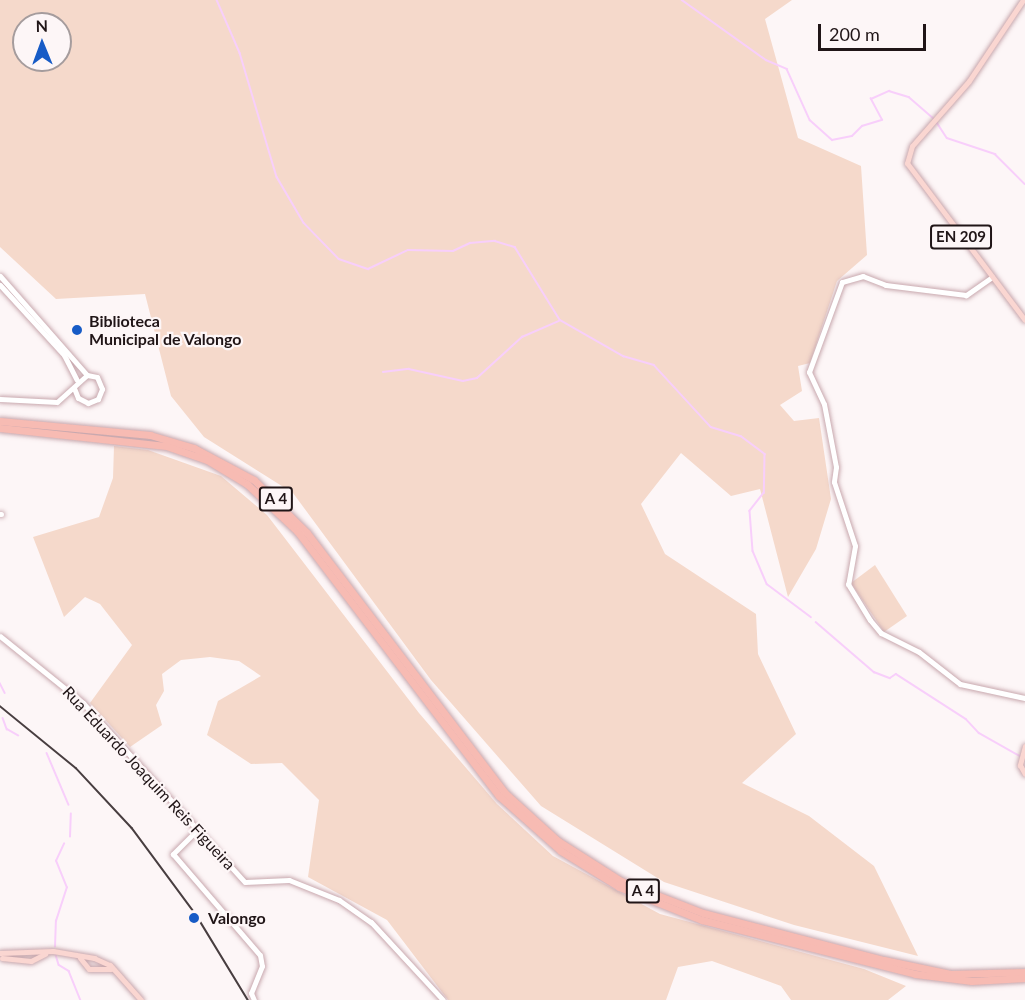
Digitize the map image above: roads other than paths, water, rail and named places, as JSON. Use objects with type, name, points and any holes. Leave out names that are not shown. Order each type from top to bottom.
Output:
[{"type":"highway","name":"A 4","points":[[0,422],[150,435],[203,451],[254,480],[307,533],[504,792],[558,841],[621,880],[703,913],[913,967],[969,975],[1025,972]]},
{"type":"highway","name":"A 4","points":[[0,428],[166,446],[207,460],[248,484],[297,531],[499,796],[561,851],[619,887],[702,920],[915,974],[972,981],[1025,978]]},
{"type":"main road","name":"EN 209","points":[[1023,0],[969,81],[912,146],[907,163],[1025,320]]},
{"type":"main road","points":[[1025,746],[1021,756],[1025,774]]},
{"type":"main road","points":[[2,956],[38,958],[49,952]]},
{"type":"main road","points":[[2,956],[49,952],[93,958],[115,971],[141,1000]]},
{"type":"main road","points":[[26,955],[38,958]]},
{"type":"main road","points":[[79,957],[91,970],[97,968],[115,971]]},
{"type":"main road","points":[[86,964],[93,958]]},
{"type":"main road","points":[[93,958],[97,968]]},
{"type":"street","points":[[0,276],[87,375],[99,379],[102,392],[93,402],[80,400],[50,405],[0,401]]},
{"type":"street","points":[[992,277],[966,295],[886,285],[863,276],[838,287],[810,368],[826,411],[827,440],[836,467],[834,482],[855,546],[848,584],[881,633],[919,652],[960,684],[1025,698]]},
{"type":"street","points":[[0,285],[64,355],[77,380]]},
{"type":"street","points":[[0,401],[57,402],[74,388],[77,380],[87,375]]},
{"type":"street","points":[[74,388],[80,400]]},
{"type":"street","name":"Rua Eduardo Joaquim Reis Figueira","points":[[0,636],[83,703],[196,831],[248,884],[289,880],[339,900],[371,922],[443,1000]]},
{"type":"street","points":[[196,831],[173,854],[263,961],[252,988],[254,1000]]},
{"type":"waterway","points":[[217,0],[240,53],[277,177],[304,223],[339,259],[368,269],[408,250],[453,251],[470,243],[495,241],[515,247],[560,320],[623,356],[654,365],[711,427],[741,436],[765,454],[764,493],[750,511],[753,551],[767,584],[811,617]]},
{"type":"waterway","points":[[682,0],[766,60],[787,69],[810,120],[832,140],[852,136],[862,126],[882,120],[871,99],[889,91],[909,97],[933,118]]},
{"type":"waterway","points":[[936,121],[947,138],[995,154],[1025,184]]},
{"type":"waterway","points":[[383,372],[409,369],[463,381],[477,378],[522,337],[559,321]]},
{"type":"waterway","points":[[816,622],[874,672],[890,678],[896,674],[966,719],[979,733],[1020,756]]},
{"type":"waterway","points":[[0,683],[5,693]]},
{"type":"waterway","points":[[3,718],[7,729],[18,735]]},
{"type":"waterway","points":[[47,753],[69,805]]},
{"type":"waterway","points":[[70,837],[71,814]]},
{"type":"waterway","points":[[55,947],[56,921],[67,888],[56,861],[64,844]]},
{"type":"waterway","points":[[56,955],[59,965],[69,971],[81,1000]]},
{"type":"railway","points":[[0,706],[76,768],[132,828],[197,916],[248,1000]]},
{"type":"place","name":"Biblioteca Municipal de Valongo","points":[[77,330]]},
{"type":"place","name":"Valongo","points":[[194,918]]}]
